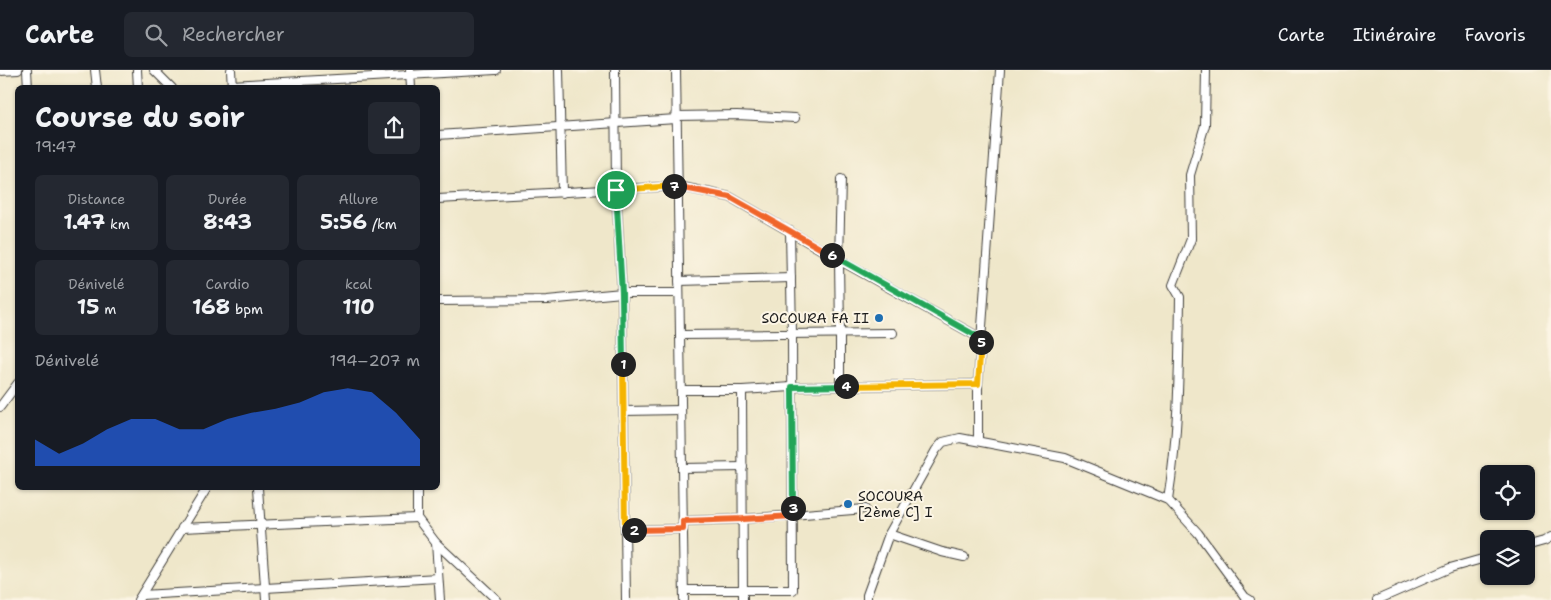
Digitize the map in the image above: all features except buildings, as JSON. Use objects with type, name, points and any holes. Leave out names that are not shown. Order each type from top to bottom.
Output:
[{"type":"street","points":[[0,71],[18,70]]},
{"type":"street","points":[[27,70],[28,85]]},
{"type":"street","points":[[96,70],[97,85]]},
{"type":"street","points":[[137,70],[138,85]]},
{"type":"street","points":[[154,70],[169,85]]},
{"type":"street","points":[[231,70],[231,85]]},
{"type":"street","points":[[255,85],[410,72],[496,70]]},
{"type":"street","points":[[559,70],[562,192]]},
{"type":"street","points":[[615,70],[616,190],[622,293],[626,600]]},
{"type":"street","points":[[676,70],[684,600]]},
{"type":"street","points":[[978,440],[978,384],[1000,70]]},
{"type":"street","points":[[1168,500],[1174,468],[1178,406],[1180,297],[1173,285],[1191,239],[1190,175],[1205,125],[1206,70]]},
{"type":"street","points":[[410,72],[411,85]]},
{"type":"street","points":[[440,135],[737,115],[796,118]]},
{"type":"street","points":[[840,386],[839,260],[841,179]]},
{"type":"street","points":[[440,200],[678,186],[730,197],[982,339]]},
{"type":"street","points":[[684,590],[793,590],[790,231]]},
{"type":"street","points":[[679,281],[791,278]]},
{"type":"street","points":[[440,301],[547,300],[622,293],[679,293]]},
{"type":"street","points":[[680,334],[893,333]]},
{"type":"street","points":[[681,390],[978,384]]},
{"type":"street","points":[[0,407],[15,387]]},
{"type":"street","points":[[742,390],[743,600]]},
{"type":"street","points":[[624,411],[681,410]]},
{"type":"street","points":[[867,600],[867,595],[889,534],[936,450],[943,442],[960,438],[978,440],[1072,460],[1168,500],[1198,533],[1245,597],[1250,600]]},
{"type":"street","points":[[682,468],[743,467]]},
{"type":"street","points":[[140,597],[206,490]]},
{"type":"street","points":[[258,490],[266,600]]},
{"type":"street","points":[[417,490],[417,518],[436,543],[498,600]]},
{"type":"street","points":[[625,530],[865,508]]},
{"type":"street","points":[[182,528],[417,518]]},
{"type":"street","points":[[889,534],[942,552],[964,557]]},
{"type":"street","points":[[1535,544],[1551,537]]},
{"type":"street","points":[[436,543],[440,600]]},
{"type":"street","points":[[1377,600],[1450,568],[1480,560]]},
{"type":"street","points":[[140,597],[165,597],[265,588],[438,578]]},
{"type":"place","name":"SOCOURA FA II","points":[[879,318]]},
{"type":"place","name":"SOCOURA [2ème C] I","points":[[848,504]]},
{"type":"route","points":[[678,186],[730,197],[982,339],[978,384],[792,387],[793,516],[683,521],[683,529],[625,530],[622,293],[616,190],[678,186]]}]
